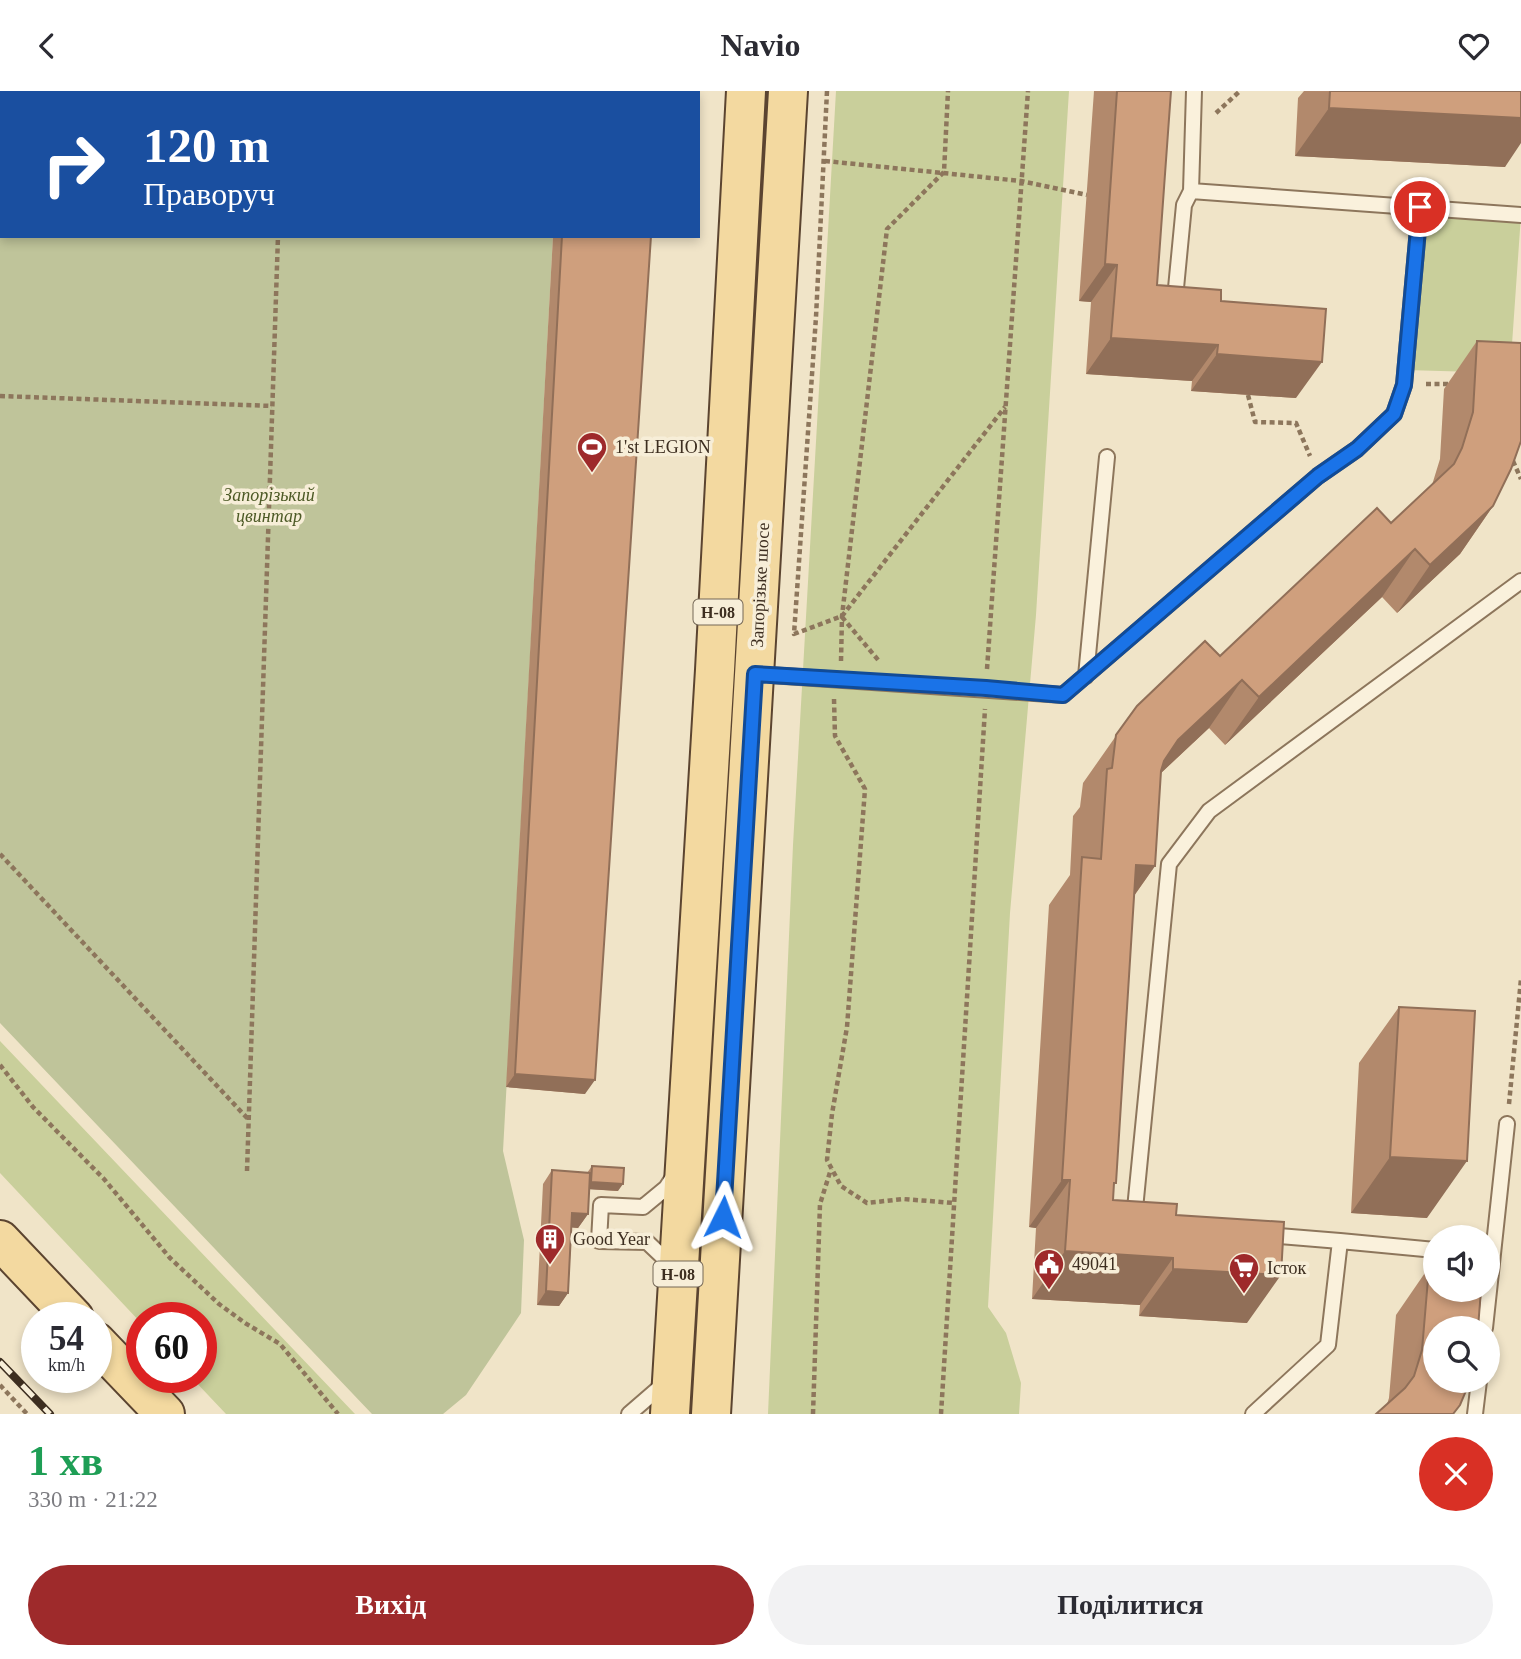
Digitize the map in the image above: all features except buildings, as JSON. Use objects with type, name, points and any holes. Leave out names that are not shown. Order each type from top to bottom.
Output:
[{"type":"main road","name":"Н-08","points":[[670,1414],[715,670],[746,91]]},
{"type":"main road","name":"Запорізьке шосе","points":[[711,1414],[788,91]]},
{"type":"main road","points":[[715,670],[755,674]]},
{"type":"main road","points":[[0,1240],[59,1302]]},
{"type":"main road","points":[[112,1359],[165,1414]]},
{"type":"lane","points":[[1177,288],[1184,205],[1191,191],[1194,91]]},
{"type":"lane","points":[[1191,191],[1521,215]]},
{"type":"lane","points":[[755,674],[1063,695],[1318,476],[1357,449],[1394,414],[1404,385],[1420,207]]},
{"type":"lane","points":[[1086,676],[1107,457]]},
{"type":"lane","points":[[1147,1225],[1133,1224],[1169,864],[1209,811],[1521,581]]},
{"type":"lane","points":[[1494,1225],[1507,1124]]},
{"type":"lane","points":[[677,1284],[666,1260],[647,1242],[599,1241],[601,1205],[643,1207],[666,1188],[684,1158]]},
{"type":"lane","points":[[1258,1234],[1423,1249]]},
{"type":"lane","points":[[1253,1414],[1328,1345],[1340,1241]]},
{"type":"lane","points":[[628,1414],[672,1376]]},
{"type":"lane","points":[[1475,1414],[1478,1393]]},
{"type":"path","points":[[827,91],[825,161],[794,634],[842,616],[1005,407]]},
{"type":"path","points":[[948,91],[944,172],[887,229],[842,616],[841,679],[834,690],[835,736],[865,789],[848,1027],[832,1114],[827,1160],[841,1186],[867,1203],[903,1199],[954,1203]]},
{"type":"path","points":[[941,1414],[987,670],[1028,91]]},
{"type":"path","points":[[825,161],[1021,181],[1087,195]]},
{"type":"path","points":[[247,1171],[278,238]]},
{"type":"path","points":[[1404,385],[1456,384]]},
{"type":"path","points":[[1248,395],[1255,422],[1296,423],[1318,476]]},
{"type":"path","points":[[0,396],[272,406]]},
{"type":"path","points":[[1514,451],[1513,465],[1521,479]]},
{"type":"path","points":[[842,616],[881,662]]},
{"type":"path","points":[[974,669],[987,670]]},
{"type":"path","points":[[0,854],[249,1119]]},
{"type":"path","points":[[1507,1124],[1521,979]]},
{"type":"path","points":[[0,1065],[33,1107],[104,1179],[170,1258],[219,1304],[280,1344],[338,1414]]},
{"type":"path","points":[[813,1414],[820,1204],[832,1169]]},
{"type":"path","points":[[0,1385],[27,1414]]},
{"type":"green space","points":[[836,91],[1069,91],[1036,615],[1010,913],[988,1307],[1006,1333],[1021,1383],[1019,1414],[768,1414],[793,845]]},
{"type":"green space","points":[[1420,207],[1521,215],[1510,373],[1406,370]]},
{"type":"green space","name":"Запорізький цвинтар","points":[[0,238],[553,238],[503,1151],[524,1240],[521,1313],[466,1395],[443,1414],[372,1414],[0,1023]]},
{"type":"green space","points":[[0,1041],[355,1414],[226,1414],[206,1393],[217,1393],[217,1302],[126,1302],[126,1307],[0,1173]]},
{"type":"railway","points":[[0,1362],[50,1414]]},
{"type":"place","name":"1'st LEGION","points":[[592,474]]},
{"type":"place","name":"Good Year","points":[[550,1266]]},
{"type":"place","name":"49041","points":[[1049,1291]]},
{"type":"place","name":"Істок","points":[[1244,1295]]},
{"type":"route","points":[[723,1217],[755,674],[1063,695],[1318,476],[1357,449],[1394,414],[1404,385],[1420,207]]}]
